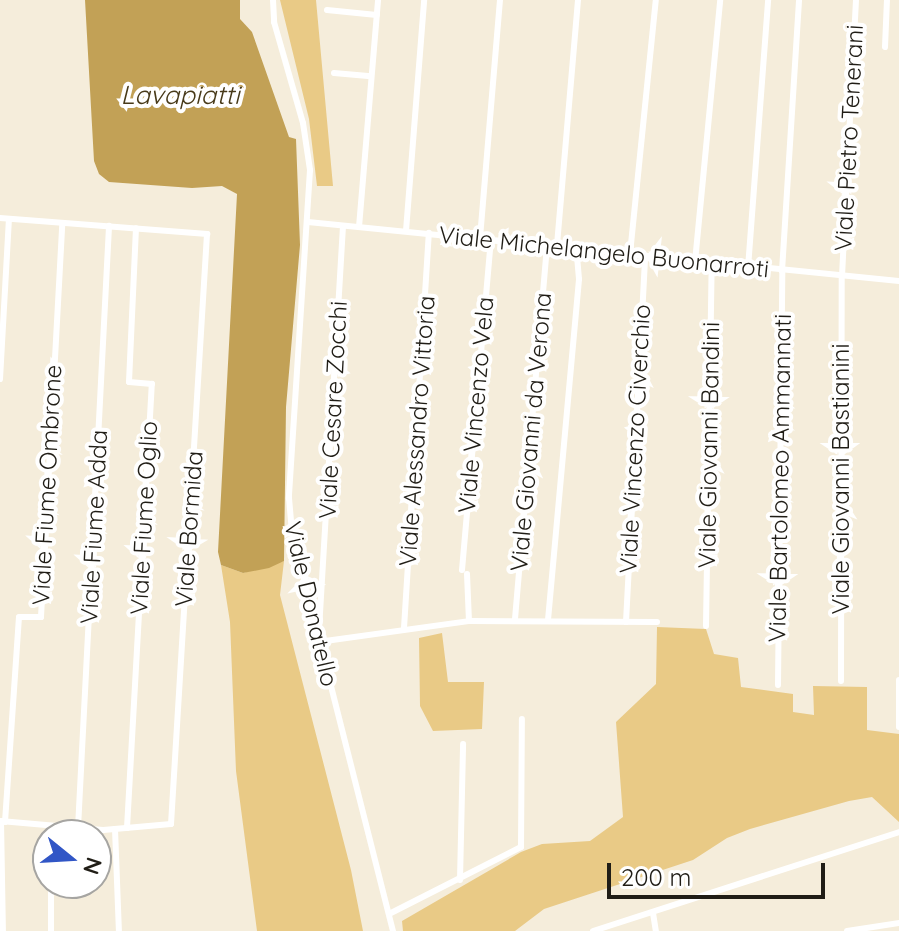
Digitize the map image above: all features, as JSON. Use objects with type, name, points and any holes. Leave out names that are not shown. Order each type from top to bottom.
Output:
[{"type":"street","name":"Viale Donatello","points":[[273,0],[274,22],[303,123],[310,170],[289,498],[292,532],[393,931]]},
{"type":"street","points":[[359,227],[378,0]]},
{"type":"street","points":[[406,231],[424,0]]},
{"type":"street","points":[[480,238],[500,0]]},
{"type":"street","points":[[557,245],[578,0]]},
{"type":"street","points":[[630,254],[656,0]]},
{"type":"street","points":[[695,262],[720,0]]},
{"type":"street","points":[[748,268],[768,0]]},
{"type":"street","name":"Viale Bartolomeo Ammannati","points":[[778,685],[782,271],[799,0]]},
{"type":"street","name":"Viale Pietro Tenerani","points":[[842,276],[856,0]]},
{"type":"street","points":[[885,47],[887,0]]},
{"type":"street","points":[[327,10],[377,15]]},
{"type":"street","points":[[334,73],[371,76]]},
{"type":"street","points":[[0,218],[136,228]]},
{"type":"street","points":[[0,379],[9,219]]},
{"type":"street","name":"Viale Michelangelo Buonarroti","points":[[308,222],[899,281]]},
{"type":"street","name":"Viale Fiume Ombrone","points":[[2,821],[19,617],[41,617],[62,224]]},
{"type":"street","name":"Viale Fiume Adda","points":[[78,819],[109,226]]},
{"type":"street","name":"Viale Cesare Zocchi","points":[[318,642],[343,226]]},
{"type":"street","name":"Viale Bormida","points":[[127,828],[171,824],[207,234],[136,228]]},
{"type":"street","name":"Viale Fiume Oglio","points":[[127,828],[152,384],[129,382],[136,228]]},
{"type":"street","name":"Viale Alessandro Vittoria","points":[[404,628],[429,233]]},
{"type":"street","name":"Viale Vincenzo Vela","points":[[469,621],[465,572],[491,239]]},
{"type":"street","name":"Viale Giovanni da Verona","points":[[515,619],[547,244]]},
{"type":"street","points":[[548,620],[579,279],[576,247]]},
{"type":"street","name":"Viale Vincenzo Civerchio","points":[[626,622],[645,256]]},
{"type":"street","name":"Viale Giovanni Bandini","points":[[706,626],[712,264]]},
{"type":"street","name":"Viale Giovanni Bastianini","points":[[841,681],[842,276]]},
{"type":"street","points":[[318,642],[469,621],[657,622]]},
{"type":"street","points":[[899,683],[899,727]]},
{"type":"street","points":[[389,914],[521,847],[522,719]]},
{"type":"street","points":[[460,880],[463,744]]},
{"type":"street","points":[[3,931],[2,821],[32,824]]},
{"type":"street","points":[[112,829],[127,828]]},
{"type":"street","points":[[115,829],[119,931]]},
{"type":"street","points":[[593,931],[899,832]]},
{"type":"street","points":[[51,899],[51,931]]},
{"type":"street","points":[[653,913],[656,931]]},
{"type":"street","points":[[847,931],[899,923]]},
{"type":"shaded area","points":[[280,0],[316,0],[333,186],[317,186],[309,119]]},
{"type":"shaded area","points":[[284,561],[280,595],[351,870],[363,931],[257,931],[236,771],[230,622],[221,565],[243,573]]},
{"type":"shaded area","points":[[657,627],[706,629],[714,654],[738,658],[741,687],[793,694],[793,712],[814,715],[813,686],[867,687],[867,730],[899,734],[899,822],[872,797],[849,801],[750,829],[727,838],[693,860],[544,909],[515,931],[403,931],[402,921],[521,852],[542,844],[590,841],[623,817],[616,722],[656,684]]},
{"type":"shaded area","points":[[442,633],[448,682],[484,682],[482,729],[433,731],[420,706],[419,638]]},
{"type":"water","name":"Lavapiatti","points":[[85,0],[240,0],[240,19],[252,32],[289,137],[296,139],[300,245],[286,407],[284,561],[269,568],[243,573],[221,565],[218,552],[237,194],[222,186],[192,188],[109,182],[99,174],[94,161]]}]
